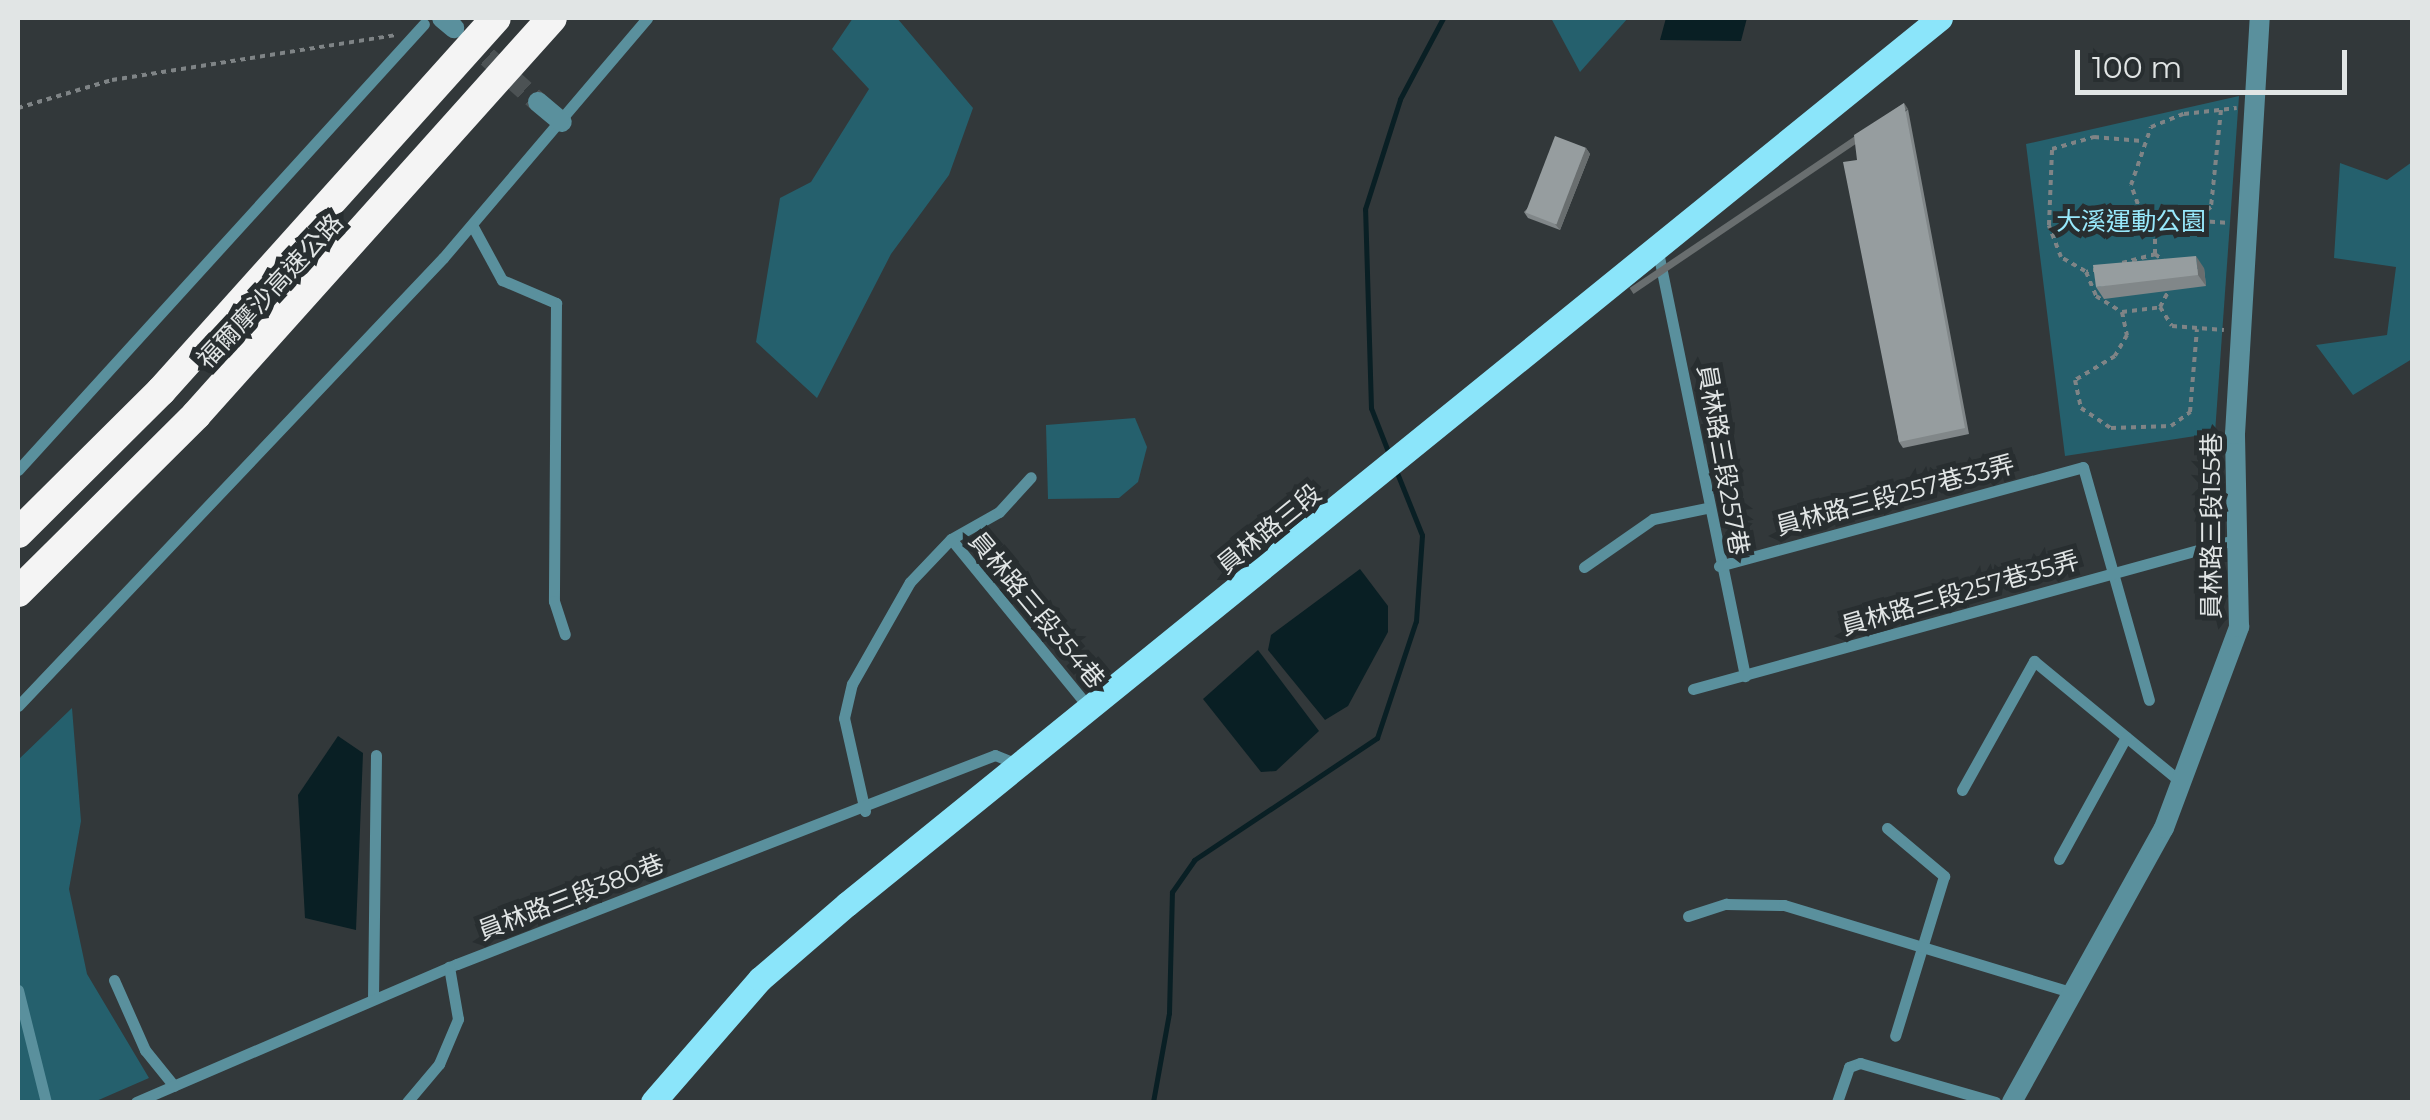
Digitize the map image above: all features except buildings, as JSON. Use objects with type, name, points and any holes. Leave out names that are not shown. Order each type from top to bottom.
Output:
[{"type":"highway","name":"福爾摩沙高速公路","points":[[18,533],[161,391],[496,18]]},
{"type":"highway","name":"福爾摩沙高速公路","points":[[18,592],[235,373],[552,18]]},
{"type":"main road","name":"員林路三段","points":[[653,1102],[760,979],[1025,768],[1940,18]]},
{"type":"street","name":"員林路三段155巷","points":[[2012,1102],[2074,994],[2181,782],[2239,627],[2240,330],[2260,18]]},
{"type":"street","points":[[538,102],[562,122]]},
{"type":"lane","points":[[18,706],[472,225],[647,18]]},
{"type":"lane","points":[[18,470],[440,23]]},
{"type":"lane","points":[[472,225],[502,280],[556,303],[554,601],[565,634]]},
{"type":"lane","name":"員林路三段257巷","points":[[1658,252],[1711,492],[1706,508],[1745,676]]},
{"type":"lane","name":"員林路三段257巷33弄","points":[[1719,566],[2083,467],[2114,574]]},
{"type":"lane","points":[[950,539],[999,512],[1031,477]]},
{"type":"lane","points":[[1584,567],[1654,519],[1706,508]]},
{"type":"lane","name":"員林路三段354巷","points":[[865,811],[844,718],[852,684],[910,582],[950,539],[1093,712]]},
{"type":"lane","name":"員林路三段257巷35弄","points":[[1693,689],[2238,539]]},
{"type":"lane","points":[[2114,574],[2149,700]]},
{"type":"lane","points":[[1962,790],[2034,662],[2181,782]]},
{"type":"lane","points":[[2059,860],[2126,737]]},
{"type":"lane","name":"員林路三段380巷","points":[[136,1102],[450,967],[865,811],[995,754],[1025,768]]},
{"type":"lane","points":[[373,999],[376,755]]},
{"type":"lane","points":[[1887,828],[1944,876],[1918,941],[1895,1036]]},
{"type":"lane","points":[[1688,916],[1726,904],[1784,905],[1918,941],[1994,975],[2074,994]]},
{"type":"lane","points":[[406,1102],[439,1064],[458,1019],[450,967]]},
{"type":"lane","points":[[114,980],[145,1050],[174,1086]]},
{"type":"lane","points":[[18,990],[46,1102]]},
{"type":"lane","points":[[1838,1102],[1849,1067],[1860,1063],[1995,1102]]},
{"type":"path","points":[[18,108],[112,80],[379,40],[440,23]]},
{"type":"path","points":[[2160,307],[2172,276],[2155,254],[2155,233],[2134,206],[2142,141],[2166,118],[2256,106]]},
{"type":"path","points":[[2200,220],[2222,160],[2221,110]]},
{"type":"path","points":[[2142,141],[2094,136],[2052,149],[2054,244],[2086,272],[2096,296],[2122,312],[2160,307]]},
{"type":"path","points":[[2155,233],[2200,220],[2245,224]]},
{"type":"path","points":[[2086,272],[2155,254]]},
{"type":"path","points":[[2160,307],[2172,326],[2240,330]]},
{"type":"path","points":[[2122,312],[2127,335],[2115,356],[2075,380],[2081,408],[2111,428],[2170,426],[2190,412],[2197,329]]},
{"type":"green space","points":[[853,18],[897,18],[973,108],[949,175],[891,254],[817,398],[756,342],[780,198],[811,182],[869,89],[832,49]]},
{"type":"green space","points":[[1551,18],[1628,18],[1580,72]]},
{"type":"green space","name":"大溪運動公園","points":[[2239,96],[2215,433],[2065,456],[2026,144]]},
{"type":"green space","points":[[2412,162],[2412,359],[2353,395],[2316,345],[2387,335],[2396,267],[2334,258],[2340,163],[2387,180]]},
{"type":"green space","points":[[1135,418],[1147,447],[1138,482],[1119,498],[1048,499],[1046,425]]},
{"type":"green space","points":[[72,708],[81,821],[69,889],[87,974],[149,1078],[94,1102],[18,1102],[18,760]]},
{"type":"shaded area","points":[[1666,18],[1747,18],[1741,41],[1660,40]]},
{"type":"shaded area","points":[[1360,569],[1388,606],[1388,632],[1348,706],[1325,720],[1268,650],[1271,635]]},
{"type":"shaded area","points":[[1258,650],[1319,731],[1276,771],[1261,772],[1203,699]]},
{"type":"shaded area","points":[[338,736],[363,753],[356,930],[305,918],[298,795]]},
{"type":"waterway","points":[[1389,454],[1371,408],[1365,209],[1400,99],[1443,18]]},
{"type":"waterway","points":[[1153,1102],[1169,1013],[1172,892],[1194,860],[1377,738],[1416,621],[1422,535],[1395,468]]},
{"type":"tunnel","points":[[465,37],[538,102]]}]
